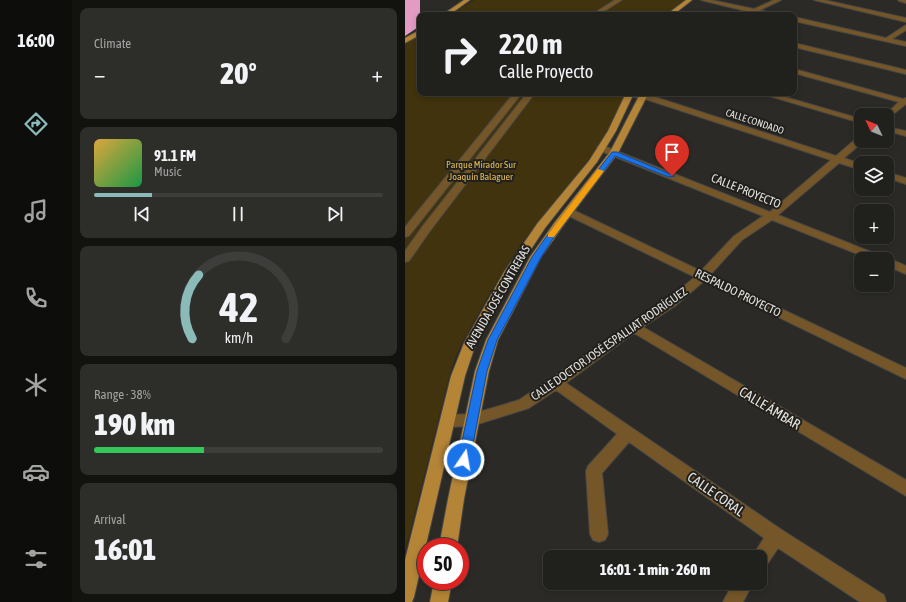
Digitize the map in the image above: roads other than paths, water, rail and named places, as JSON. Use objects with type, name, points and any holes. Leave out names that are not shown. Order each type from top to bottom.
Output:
[{"type":"main road","points":[[449,12],[467,0]]},
{"type":"main road","points":[[674,12],[689,0]]},
{"type":"main road","points":[[682,12],[698,0]]},
{"type":"main road","points":[[405,41],[417,34]]},
{"type":"main road","name":"AVENIDA JOSÉ CONTRERAS","points":[[405,597],[463,358],[486,313],[527,245],[593,162],[612,131],[629,96]]},
{"type":"main road","name":"AVENIDA JOSÉ CONTRERAS","points":[[450,538],[482,371],[492,340],[536,257],[614,153],[642,96]]},
{"type":"main road","points":[[439,602],[441,590]]},
{"type":"street","points":[[704,0],[759,12]]},
{"type":"street","points":[[754,11],[778,0]]},
{"type":"street","points":[[817,0],[906,20]]},
{"type":"street","points":[[901,0],[906,1]]},
{"type":"street","points":[[600,12],[621,2]]},
{"type":"street","points":[[608,12],[621,2]]},
{"type":"street","points":[[797,20],[906,44]]},
{"type":"street","points":[[886,40],[906,27]]},
{"type":"street","points":[[797,46],[906,72]]},
{"type":"street","points":[[797,72],[906,101]]},
{"type":"street","points":[[405,234],[516,96]]},
{"type":"street","points":[[405,259],[426,229],[529,96]]},
{"type":"street","name":"CALLE CONDADO","points":[[646,96],[854,165]]},
{"type":"street","points":[[774,96],[854,119]]},
{"type":"street","points":[[894,111],[906,101]]},
{"type":"street","points":[[894,131],[906,134]]},
{"type":"street","points":[[485,134],[499,134]]},
{"type":"street","name":"CALLE DOCTOR JOSÉ ESPALLIAT RODRÍGUEZ","points":[[447,421],[472,420],[524,404],[557,383],[634,327],[671,303],[703,276],[738,238],[772,215],[854,145]]},
{"type":"street","name":"CALLE PROYECTO","points":[[601,148],[863,252]]},
{"type":"street","points":[[894,177],[906,181]]},
{"type":"street","name":"RESPALDO PROYECTO","points":[[569,212],[906,374]]},
{"type":"street","points":[[894,265],[906,270]]},
{"type":"street","name":"CALLE ÁMBAR","points":[[634,327],[906,489]]},
{"type":"street","name":"CALLE CORAL","points":[[557,383],[776,536],[877,602]]},
{"type":"street","points":[[599,534],[593,471],[628,432]]},
{"type":"street","points":[[767,550],[776,536]]},
{"type":"street","points":[[732,602],[740,590]]},
{"type":"park label","name":"Parque Mirador Sur Joaquín Balaguer","points":[[481,170]]}]
